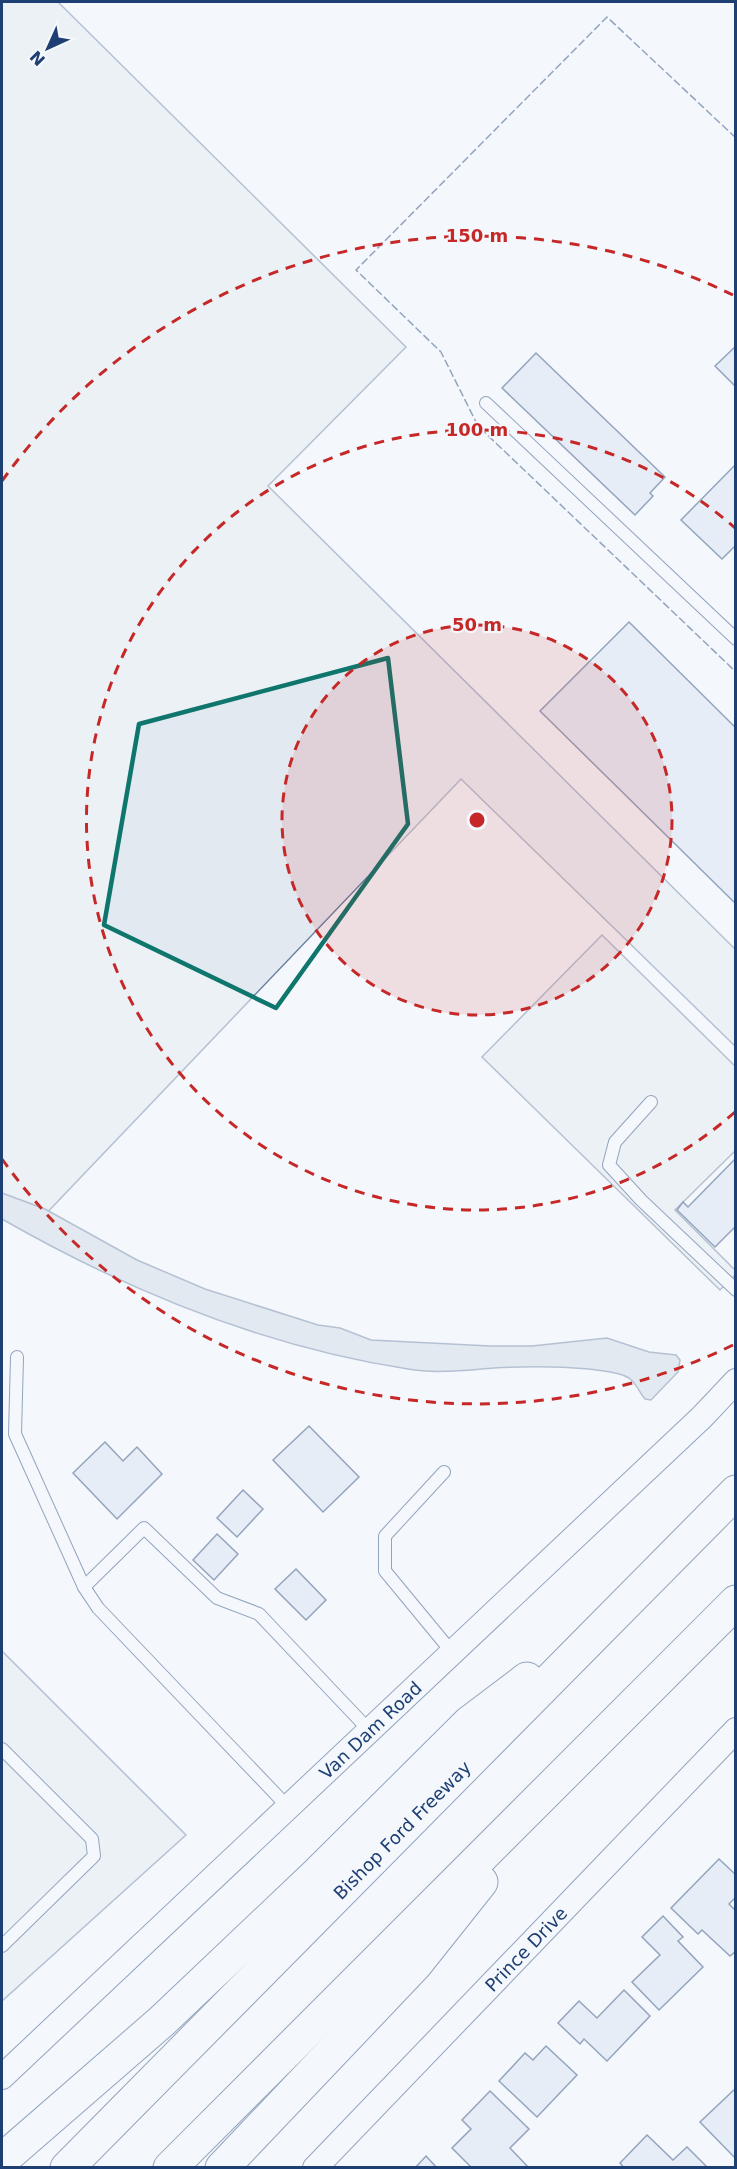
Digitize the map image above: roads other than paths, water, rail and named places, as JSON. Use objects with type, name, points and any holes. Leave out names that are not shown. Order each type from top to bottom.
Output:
[{"type":"highway","name":"Bishop Ford Freeway","points":[[67,2168],[735,1492]]},
{"type":"highway","points":[[170,2168],[735,1602]]},
{"type":"highway","points":[[2,2160],[162,2021],[317,1874],[469,1723],[626,1603]]},
{"type":"highway","points":[[222,2168],[415,1965],[578,1760]]},
{"type":"street","name":"Van Dam Road","points":[[2,2078],[368,1729],[702,1416],[735,1381]]},
{"type":"street","name":"Prince Drive","points":[[315,2168],[735,1730]]},
{"type":"lane","points":[[486,403],[735,639]]},
{"type":"lane","points":[[651,1101],[615,1142],[609,1165],[735,1290]]},
{"type":"lane","points":[[17,1358],[15,1434],[84,1587],[98,1608],[287,1806]]},
{"type":"lane","points":[[444,1472],[385,1536],[385,1570],[451,1651]]},
{"type":"lane","points":[[84,1587],[144,1528],[217,1598],[259,1614],[368,1729]]},
{"type":"lane","points":[[2,1749],[92,1839],[94,1856],[2,1946]]}]
